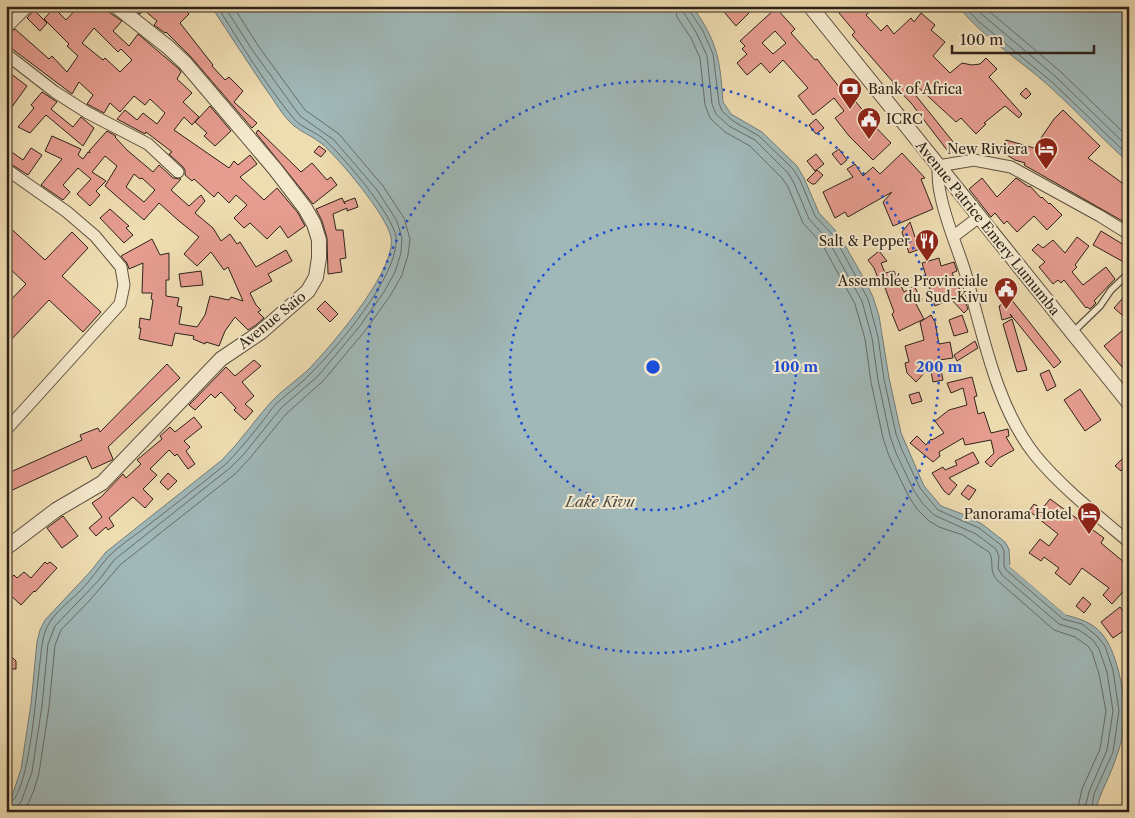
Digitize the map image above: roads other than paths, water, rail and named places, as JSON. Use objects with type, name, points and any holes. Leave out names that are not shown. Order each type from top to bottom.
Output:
[{"type":"street","points":[[6,28],[28,6]]},
{"type":"street","name":"Avenue Saïo","points":[[6,548],[56,510],[102,483],[221,358],[261,332],[308,291],[316,277],[319,258],[318,240],[314,224],[305,208],[275,169],[185,63],[168,46],[116,6]]},
{"type":"street","name":"Avenue Patrice Emery Lumumba","points":[[810,6],[1129,403]]},
{"type":"street","points":[[6,54],[55,92],[88,113],[148,144],[178,172]]},
{"type":"street","points":[[1129,234],[1012,167],[974,160],[938,166],[939,190],[993,368],[1017,428],[1035,455],[1071,492],[1129,542]]},
{"type":"street","points":[[6,169],[67,212],[95,236],[121,266],[124,285],[120,304],[6,430]]},
{"type":"street","points":[[954,236],[979,217]]},
{"type":"lane","points":[[1072,332],[1100,306],[1111,290],[1129,273]]},
{"type":"lane","points":[[6,276],[8,279],[6,283]]},
{"type":"water","name":"Lake Kivu","points":[[211,6],[692,6],[707,30],[716,52],[721,74],[723,102],[731,114],[762,132],[797,166],[819,213],[838,233],[873,297],[879,316],[889,378],[901,433],[924,486],[941,506],[982,524],[1005,542],[1009,549],[1010,567],[1066,615],[1090,624],[1107,641],[1115,660],[1123,692],[1124,727],[1119,750],[1095,812],[6,812],[6,802],[12,796],[21,769],[31,704],[37,642],[45,620],[106,552],[222,460],[271,402],[308,370],[332,344],[360,307],[384,268],[390,251],[391,237],[388,228],[372,202],[329,150],[293,125],[285,117]]},
{"type":"water","points":[[958,6],[1129,6],[1129,163],[1037,75],[978,28]]},
{"type":"place","name":"Bank of Africa","points":[[850,110]]},
{"type":"place","name":"ICRC","points":[[869,140]]},
{"type":"place","name":"New Riviera","points":[[1046,170]]},
{"type":"place","name":"Salt & Pepper","points":[[927,262]]},
{"type":"place","name":"Assemblée Provinciale du Sud-Kivu","points":[[1006,310]]},
{"type":"place","name":"Panorama Hotel","points":[[1089,535]]}]
